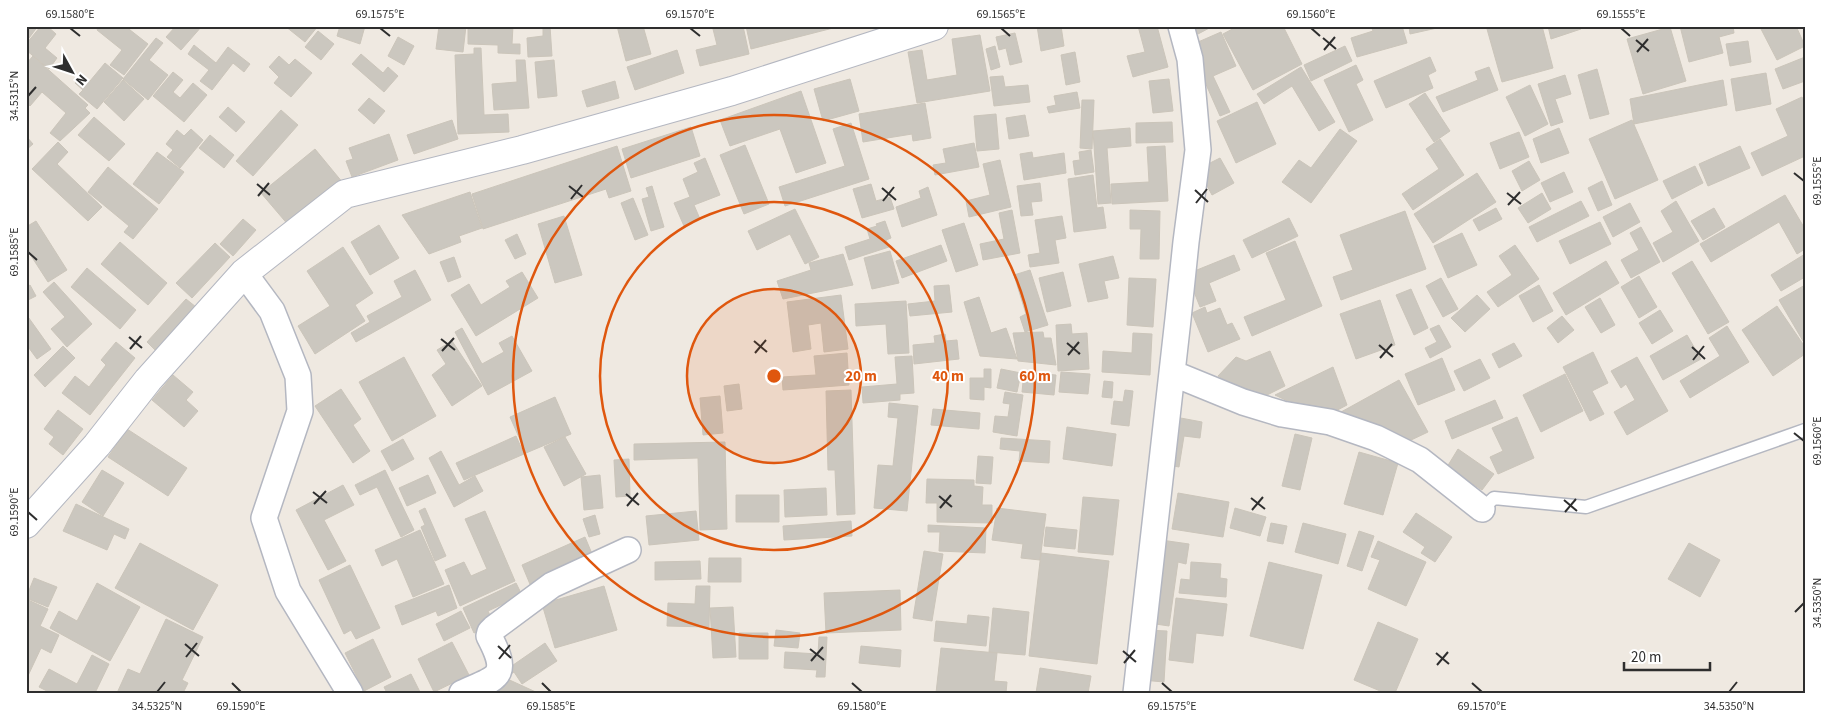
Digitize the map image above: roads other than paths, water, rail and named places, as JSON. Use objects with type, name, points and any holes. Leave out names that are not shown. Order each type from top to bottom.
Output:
[{"type":"street","points":[[26,524],[97,445],[148,380],[244,273],[345,194],[522,150],[732,91],[934,26]]},
{"type":"street","points":[[1136,693],[1198,150],[1190,59],[1181,26]]},
{"type":"street","points":[[244,273],[272,311],[298,376],[300,411],[264,518],[288,591],[350,693]]},
{"type":"street","points":[[1172,373],[1243,402],[1282,414],[1330,422],[1376,438],[1420,460],[1482,509]]},
{"type":"street","points":[[462,693],[492,679],[500,671],[500,665],[489,636],[494,628],[552,585],[628,550]]},
{"type":"lane","points":[[1482,509],[1494,498],[1586,507],[1805,430]]}]
